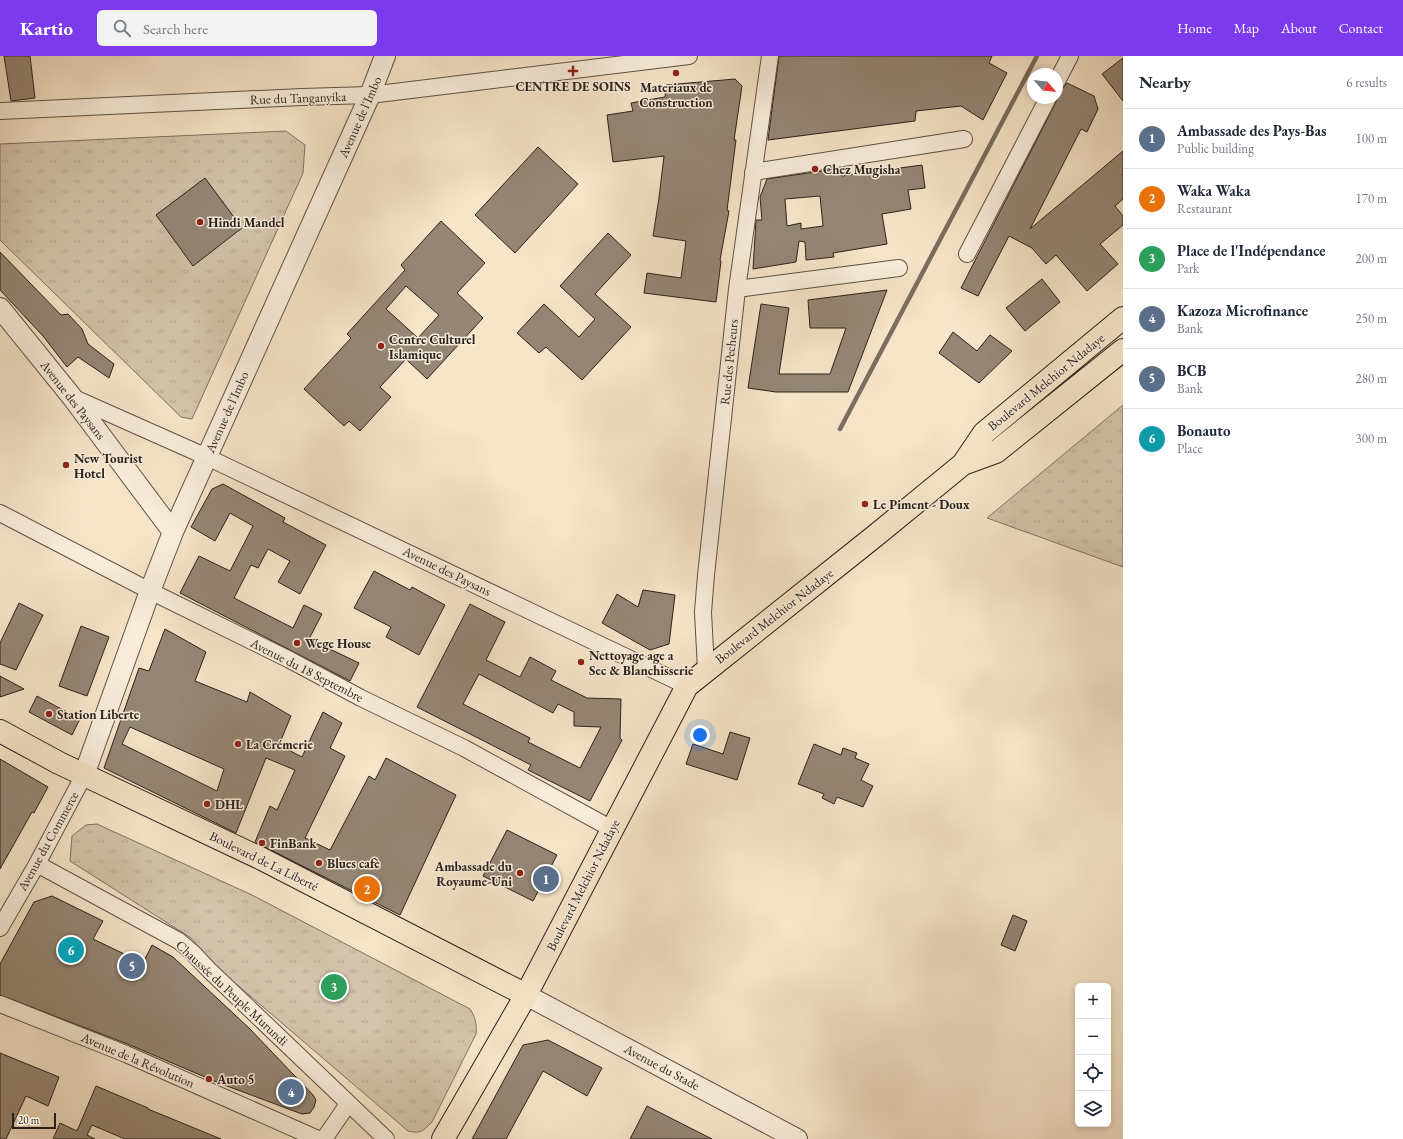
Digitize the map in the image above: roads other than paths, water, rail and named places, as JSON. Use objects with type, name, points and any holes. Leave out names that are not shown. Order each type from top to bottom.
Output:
[{"type":"main road","name":"Boulevard Melchior Ndadaye","points":[[442,1139],[526,995],[687,686],[963,464],[984,433],[1123,318]]},
{"type":"main road","points":[[963,464],[996,452],[1123,350]]},
{"type":"main road","name":"Boulevard de La Liberté","points":[[0,731],[84,775],[262,859],[526,995]]},
{"type":"street","name":"Avenue de l'Imbo","points":[[84,775],[150,591],[173,532],[370,95],[385,56]]},
{"type":"street","name":"Rue du Tanganyika","points":[[0,111],[294,97],[370,95],[689,56]]},
{"type":"street","name":"Rue des Pecheurs","points":[[706,670],[703,612],[706,575],[737,289],[770,56]]},
{"type":"street","points":[[1063,69],[1070,56]]},
{"type":"street","points":[[967,254],[1045,104]]},
{"type":"street","points":[[753,172],[964,139]]},
{"type":"street","points":[[737,289],[899,268]]},
{"type":"street","name":"Avenue des Paysans","points":[[0,308],[72,397],[173,532]]},
{"type":"street","name":"Avenue des Paysans","points":[[72,397],[207,457],[687,686]]},
{"type":"street","name":"Avenue du 18 Septembre","points":[[0,513],[150,591],[290,660],[361,698],[464,748],[612,829]]},
{"type":"street","name":"Avenue du Commerce","points":[[0,928],[37,864],[84,775]]},
{"type":"street","name":"Chaussée du Peuple Murundi","points":[[37,864],[179,941],[386,1139]]},
{"type":"street","name":"Avenue du Stade","points":[[526,995],[797,1139]]},
{"type":"street","name":"Avenue de la Révolution","points":[[0,1004],[126,1054],[318,1139]]},
{"type":"street","points":[[324,1139],[348,1104]]},
{"type":"waterway","points":[[840,429],[1037,56]]},
{"type":"place","name":"CENTRE DE SOINS","points":[[573,71]]},
{"type":"place","name":"Materiaux de Construction","points":[[676,73]]},
{"type":"place","name":"Chez Mugisha","points":[[815,169]]},
{"type":"place","name":"Hindi Mandel","points":[[200,222]]},
{"type":"place","name":"Centre Culturel Islamique","points":[[381,346]]},
{"type":"place","name":"New Tourist Hotel","points":[[66,465]]},
{"type":"place","name":"Le Piment - Doux","points":[[865,504]]},
{"type":"place","name":"Wege House","points":[[297,643]]},
{"type":"place","name":"Nettoyage age a Sec & Blanchisserie","points":[[581,662]]},
{"type":"place","name":"Station Liberte","points":[[49,714]]},
{"type":"place","name":"La Crémerie","points":[[238,744]]},
{"type":"place","name":"DHL","points":[[207,804]]},
{"type":"place","name":"FinBank","points":[[262,843]]},
{"type":"place","name":"Blues cafè","points":[[319,863]]},
{"type":"place","name":"Ambassade du Royaume-Uni","points":[[520,873]]},
{"type":"place","name":"Ambassade des Pays-Bas","points":[[546,879]]},
{"type":"place","name":"Waka Waka","points":[[367,889]]},
{"type":"place","name":"Bonauto","points":[[71,950]]},
{"type":"place","name":"BCB","points":[[132,966]]},
{"type":"place","name":"Place de l'Indépendance","points":[[334,987]]},
{"type":"place","name":"Auto 5","points":[[209,1079]]},
{"type":"place","name":"Kazoza Microfinance","points":[[291,1092]]}]
